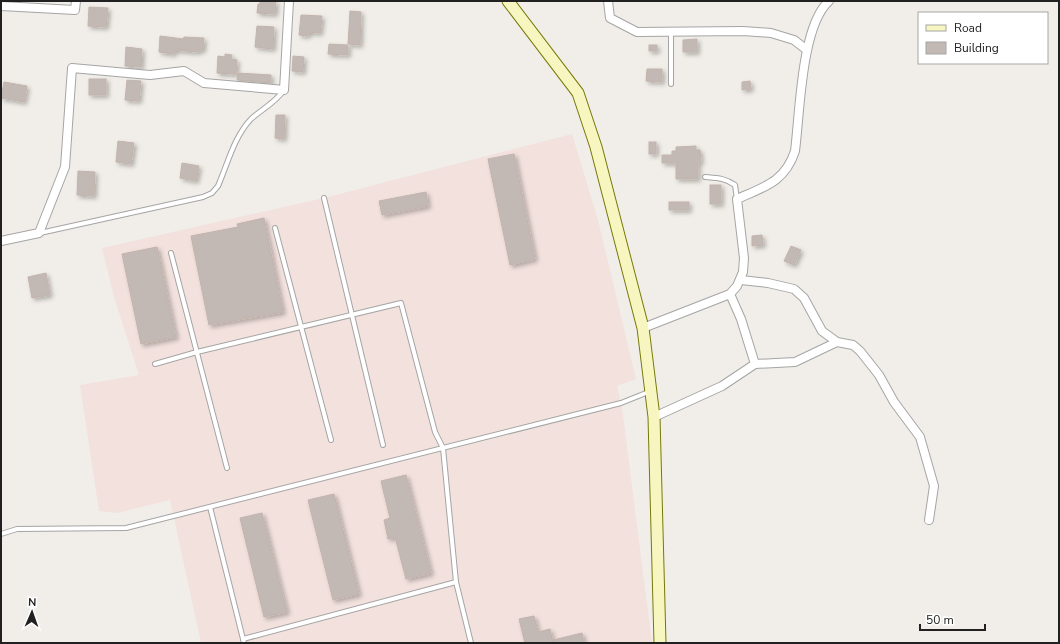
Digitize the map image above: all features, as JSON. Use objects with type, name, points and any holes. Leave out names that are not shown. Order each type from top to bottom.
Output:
[{"type":"street","points":[[1,6],[75,10],[76,1]]},
{"type":"street","points":[[1,241],[39,233],[65,167],[72,68],[150,75],[184,71],[204,83],[284,90],[289,1]]},
{"type":"street","points":[[508,1],[578,93],[596,147],[643,328],[654,417],[660,643]]},
{"type":"street","points":[[608,1],[610,18],[637,32],[760,32],[794,40],[807,50]]},
{"type":"street","points":[[643,328],[730,294],[740,280],[744,258],[737,200],[773,183],[784,174],[791,162],[795,151],[807,50],[816,20],[827,2]]},
{"type":"street","points":[[740,280],[768,283],[794,289],[804,298],[822,331],[837,342],[853,344],[860,351],[920,437],[934,486],[930,520]]},
{"type":"street","points":[[730,294],[741,319],[754,364]]},
{"type":"street","points":[[654,417],[722,386],[754,364],[795,362],[837,342]]},
{"type":"lane","points":[[671,33],[671,84]]},
{"type":"lane","points":[[39,233],[203,197],[212,193],[218,186],[234,146],[243,129],[251,119],[276,99],[284,90]]},
{"type":"lane","points":[[705,177],[723,178],[730,181],[735,185],[737,200]]},
{"type":"lane","points":[[324,198],[383,445]]},
{"type":"lane","points":[[275,228],[331,440]]},
{"type":"lane","points":[[171,253],[227,468]]},
{"type":"lane","points":[[155,364],[197,352],[401,303],[435,432],[444,448],[456,582],[471,643]]},
{"type":"lane","points":[[1,534],[17,529],[126,528],[621,403],[651,391]]},
{"type":"lane","points":[[210,507],[244,641],[456,582]]},
{"type":"shaded area","points":[[572,134],[598,220],[636,379],[617,386],[622,408],[652,643],[201,643],[170,500],[117,513],[99,511],[80,385],[139,375],[114,297],[102,248],[324,198]]},
{"type":"building","points":[[260,1],[276,1],[275,14],[257,13],[258,4],[260,4]]},
{"type":"building","points":[[89,7],[108,8],[106,27],[88,26]]},
{"type":"building","points":[[350,11],[361,12],[360,45],[348,44]]},
{"type":"building","points":[[301,15],[322,16],[320,33],[308,32],[308,36],[299,35]]},
{"type":"building","points":[[257,26],[274,27],[273,49],[255,47]]},
{"type":"building","points":[[160,36],[183,39],[184,37],[204,38],[203,50],[198,50],[198,52],[174,50],[174,54],[159,52]]},
{"type":"building","points":[[697,39],[697,52],[683,52],[683,40]]},
{"type":"building","points":[[329,44],[348,45],[348,55],[328,54]]},
{"type":"building","points":[[649,45],[657,45],[657,51],[649,51]]},
{"type":"building","points":[[126,47],[142,49],[141,67],[125,66]]},
{"type":"building","points":[[225,54],[232,55],[231,59],[237,60],[236,74],[217,73],[218,56],[225,57]]},
{"type":"building","points":[[293,56],[304,57],[303,72],[292,71]]},
{"type":"building","points":[[647,69],[662,69],[662,82],[646,81]]},
{"type":"building","points":[[238,73],[271,75],[271,83],[237,80]]},
{"type":"building","points":[[89,79],[106,79],[106,95],[89,95]]},
{"type":"building","points":[[127,80],[141,81],[139,101],[125,100]]},
{"type":"building","points":[[750,81],[751,89],[742,90],[742,82]]},
{"type":"building","points":[[4,82],[27,86],[24,102],[1,98]]},
{"type":"building","points":[[276,115],[285,115],[284,139],[275,138]]},
{"type":"building","points":[[118,141],[134,143],[131,164],[116,162]]},
{"type":"building","points":[[649,142],[656,142],[656,154],[649,154]]},
{"type":"building","points":[[696,146],[696,150],[700,150],[701,162],[698,162],[698,179],[676,179],[676,163],[662,163],[662,155],[672,155],[672,151],[676,151],[676,147]]},
{"type":"building","points":[[514,154],[535,259],[510,265],[488,159]]},
{"type":"building","points":[[182,163],[199,166],[196,181],[180,178]]},
{"type":"building","points":[[78,171],[95,172],[94,196],[77,195]]},
{"type":"building","points":[[710,185],[721,185],[721,204],[710,204]]},
{"type":"building","points":[[426,192],[428,206],[382,215],[379,201]]},
{"type":"building","points":[[669,202],[689,202],[689,210],[669,210]]},
{"type":"building","points":[[264,218],[283,312],[209,325],[191,236],[238,227],[237,224]]},
{"type":"building","points":[[762,235],[763,245],[752,246],[752,236]]},
{"type":"building","points":[[791,246],[801,250],[794,265],[784,261]]},
{"type":"building","points":[[157,247],[176,337],[141,344],[122,254]]},
{"type":"building","points":[[46,273],[50,295],[32,298],[28,277]]},
{"type":"building","points":[[406,475],[431,573],[406,579],[395,537],[388,539],[384,520],[390,518],[381,481]]},
{"type":"building","points":[[334,494],[359,594],[333,600],[308,500]]},
{"type":"building","points":[[262,513],[287,612],[264,617],[240,518]]},
{"type":"building","points":[[534,616],[538,632],[550,629],[553,643],[525,643],[519,619]]},
{"type":"building","points":[[582,633],[584,643],[553,643],[553,640]]}]
